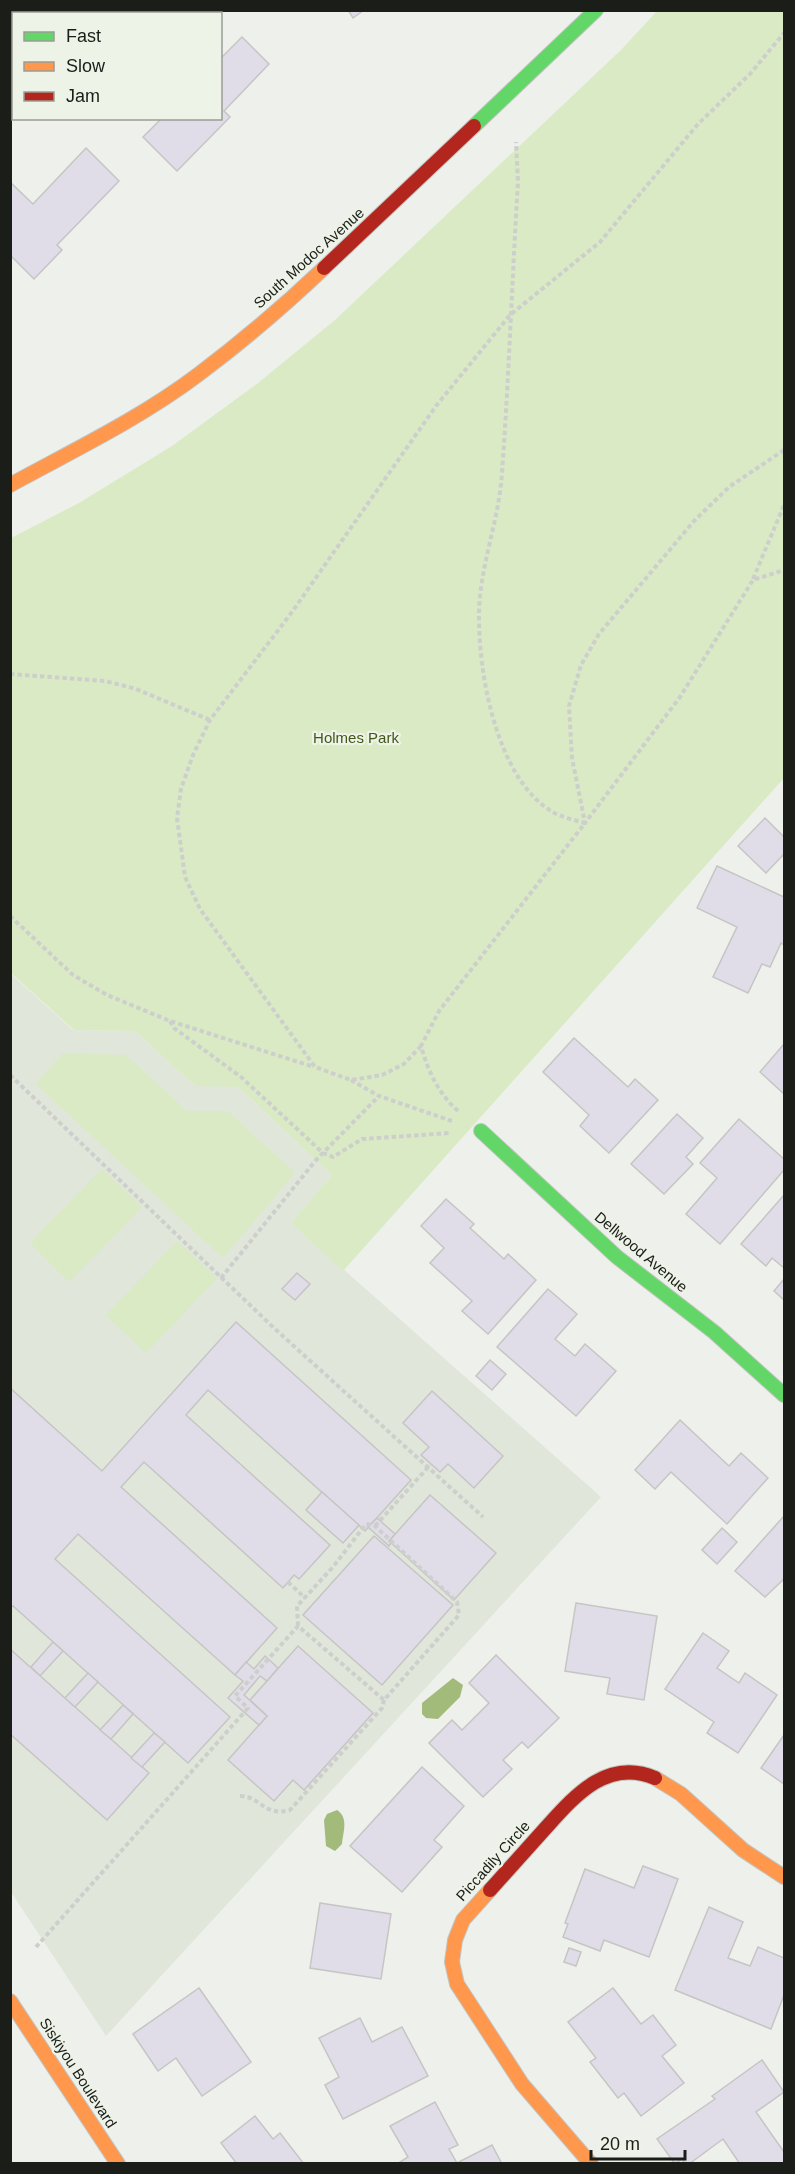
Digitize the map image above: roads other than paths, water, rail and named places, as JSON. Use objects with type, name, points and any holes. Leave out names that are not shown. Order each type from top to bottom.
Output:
[{"type":"street","name":"South Modoc Avenue","points":[[10,485],[115,428],[189,381],[279,309],[596,10]]},
{"type":"street","name":"Dellwood Avenue","points":[[481,1131],[617,1257],[714,1332],[784,1395]]},
{"type":"street","name":"Piccadily Circle","points":[[591,2163],[522,2084],[457,1984],[452,1962],[455,1940],[463,1920],[578,1792],[614,1773],[632,1771],[651,1776],[673,1788],[722,1832],[784,1877]]},
{"type":"street","name":"Siskiyou Boulevard","points":[[10,2001],[118,2163]]},
{"type":"park label","name":"Holmes Park","points":[[356,738]]}]
